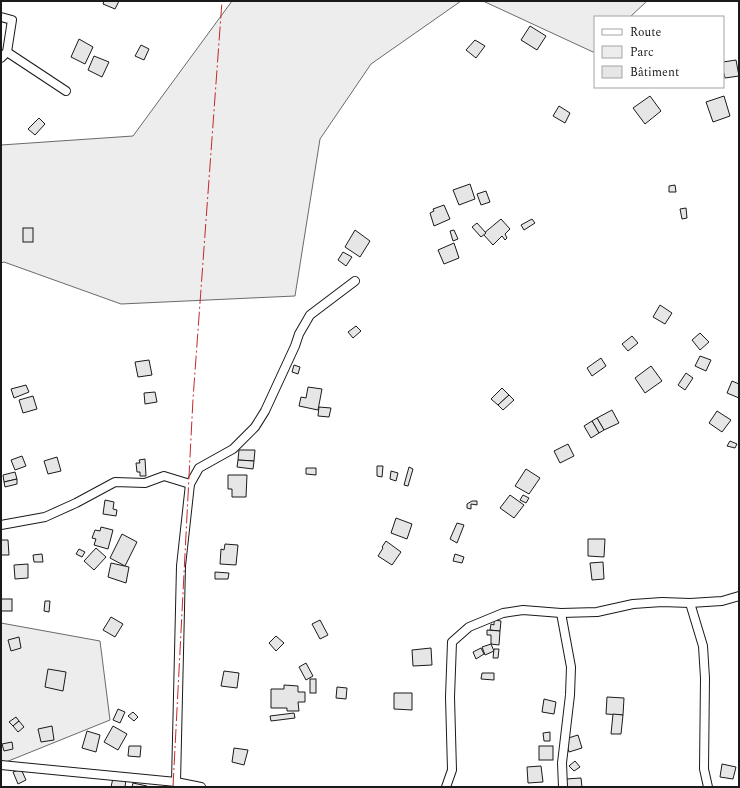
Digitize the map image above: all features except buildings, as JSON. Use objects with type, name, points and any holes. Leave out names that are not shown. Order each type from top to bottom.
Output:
[{"type":"street","points":[[1,17],[12,20],[4,55],[66,91]]},
{"type":"street","points":[[176,782],[181,566],[190,484],[199,468],[233,449],[255,427],[266,411],[296,346],[299,334],[310,315],[355,281]]},
{"type":"street","points":[[1,525],[45,516],[76,503],[115,482],[145,482],[164,476],[190,484]]},
{"type":"street","points":[[446,787],[452,770],[450,697],[452,642],[469,627],[503,613],[523,610],[561,613],[597,612],[634,604],[722,601],[739,596]]},
{"type":"street","points":[[690,603],[703,646],[706,678],[704,769],[708,787]]},
{"type":"street","points":[[561,613],[571,667],[570,695],[562,763],[563,787]]},
{"type":"street","points":[[1,765],[176,782],[201,787]]},
{"type":"green space","points":[[232,1],[461,1],[371,64],[320,139],[295,296],[121,304],[4,262],[1,263],[1,145],[133,136]]},
{"type":"green space","points":[[483,1],[647,1],[631,16],[594,16],[593,52]]},
{"type":"green space","points":[[1,623],[100,641],[110,720],[1,764]]},
{"type":"power","points":[[173,787],[193,399],[222,1]]}]
